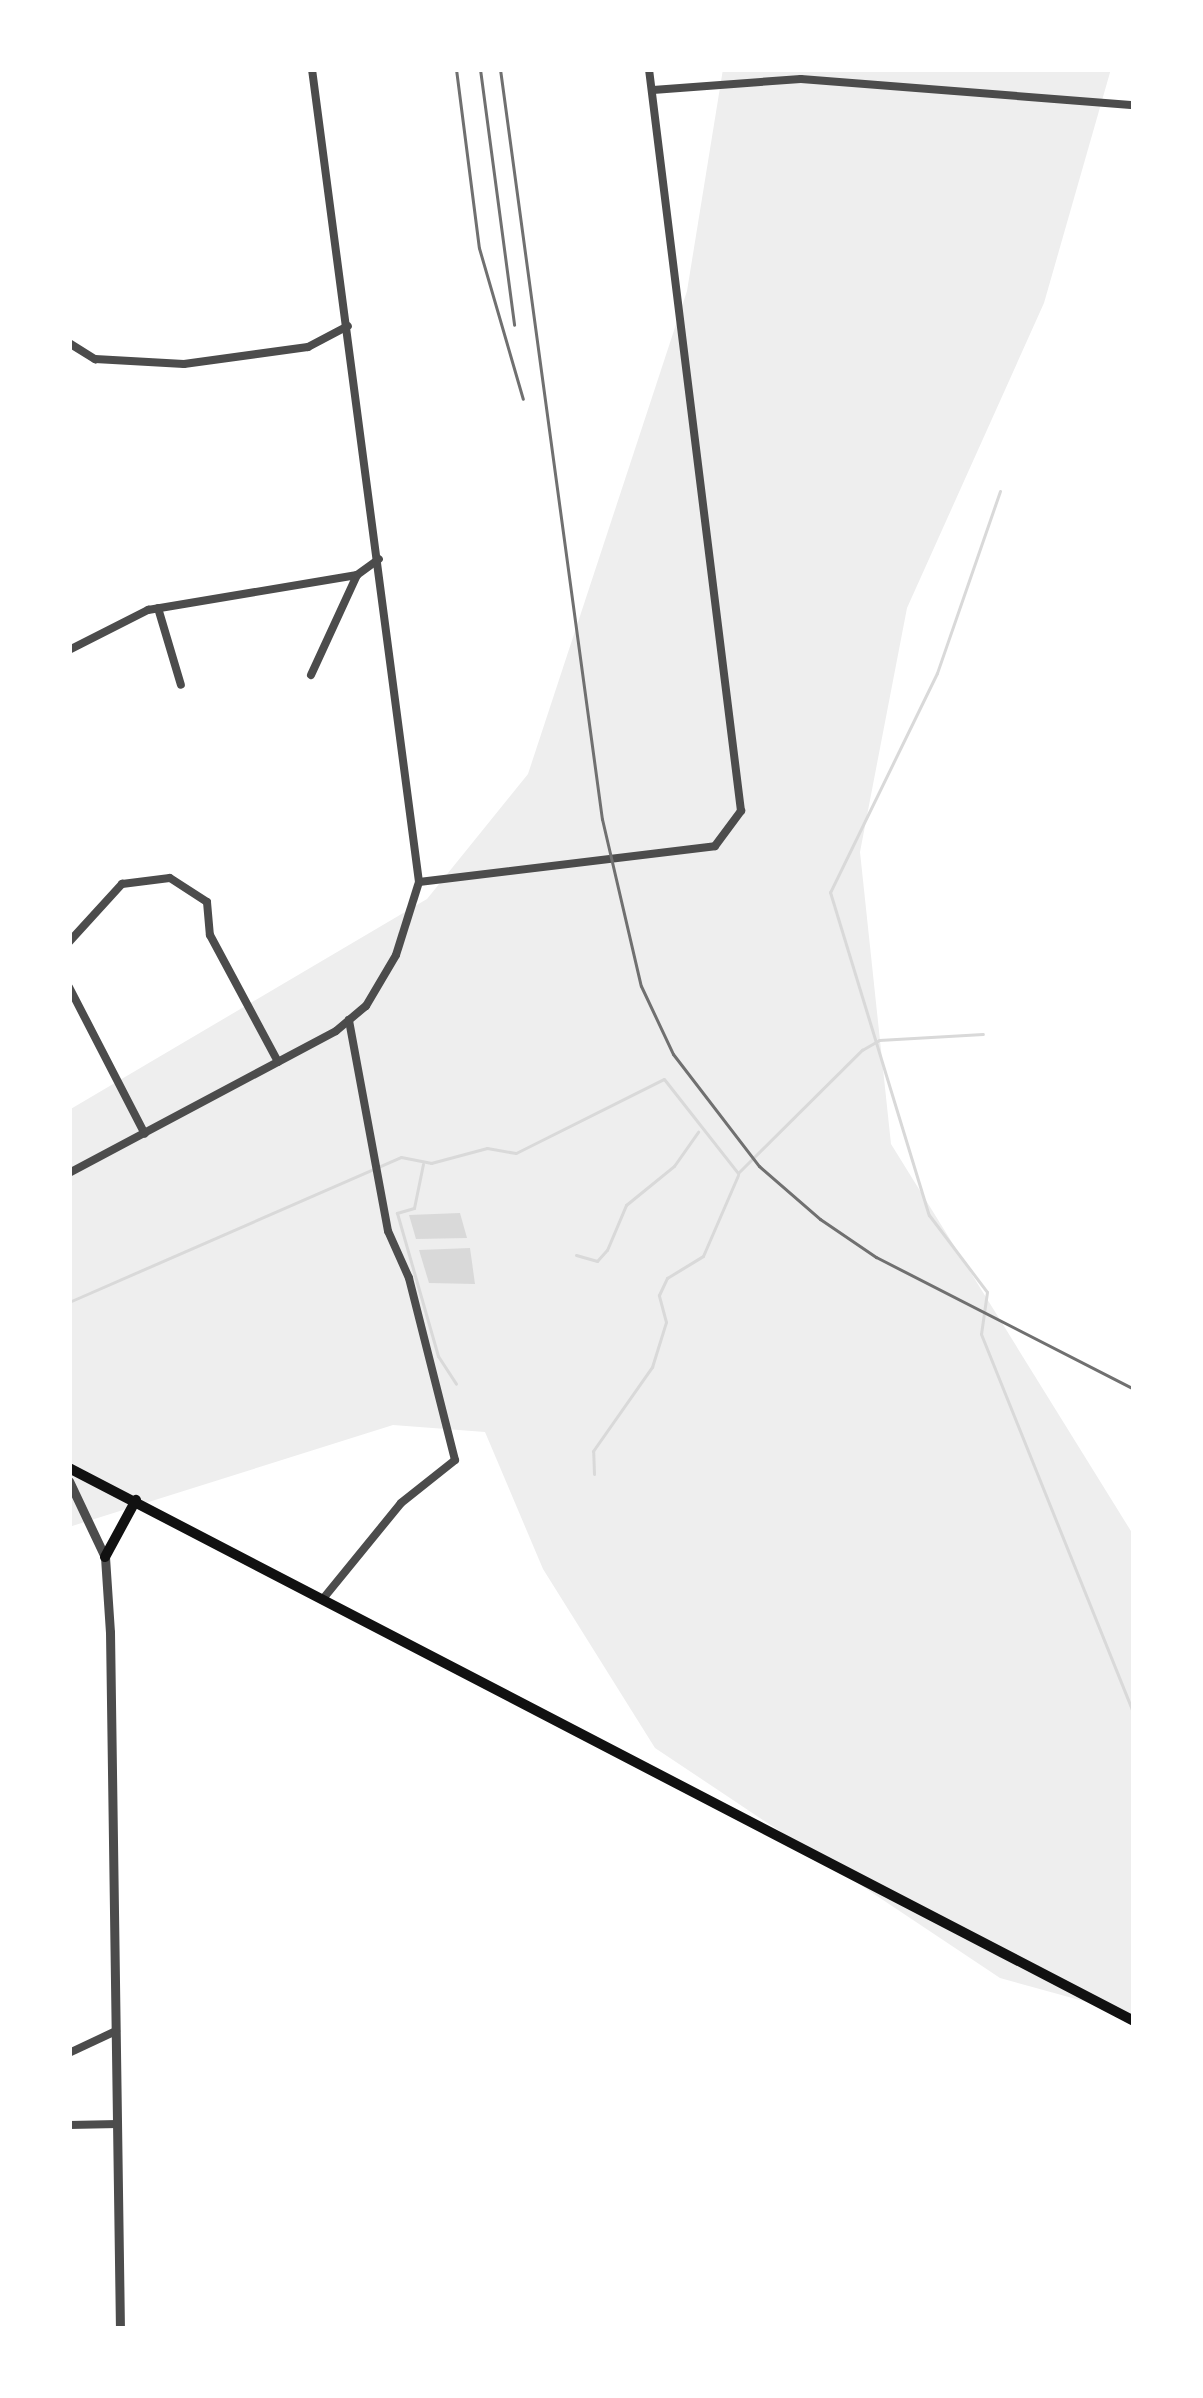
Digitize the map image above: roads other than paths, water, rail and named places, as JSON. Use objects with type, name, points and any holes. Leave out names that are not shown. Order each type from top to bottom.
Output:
[{"type":"main road","points":[[69,1468],[1134,2021]]},
{"type":"main road","points":[[105,1557],[136,1500]]},
{"type":"street","points":[[69,1173],[349,1020],[383,984],[419,882],[312,69]]},
{"type":"street","points":[[419,882],[715,846],[741,811],[650,69]]},
{"type":"street","points":[[653,90],[801,79],[1134,105]]},
{"type":"street","points":[[69,343],[95,359],[184,364],[308,347],[348,326]]},
{"type":"street","points":[[69,650],[158,608],[357,575],[380,559]]},
{"type":"street","points":[[311,675],[357,575]]},
{"type":"street","points":[[158,608],[182,685]]},
{"type":"street","points":[[69,942],[122,884],[170,878],[207,902],[210,934],[278,1062]]},
{"type":"street","points":[[69,987],[145,1134]]},
{"type":"street","points":[[321,1601],[401,1504],[455,1460],[410,1278],[388,1231],[349,1020]]},
{"type":"street","points":[[69,1481],[105,1557],[119,2329]]},
{"type":"street","points":[[69,2054],[117,2030]]},
{"type":"street","points":[[69,2125],[118,2124]]},
{"type":"waterway","points":[[1000,491],[937,673],[830,892],[929,1215],[987,1292],[981,1334],[1134,1714]]},
{"type":"waterway","points":[[69,1302],[401,1157],[431,1163],[487,1148],[516,1153],[664,1079],[738,1173],[862,1050],[879,1040],[983,1034]]},
{"type":"waterway","points":[[576,1255],[597,1261],[607,1250],[626,1205],[674,1166],[698,1132]]},
{"type":"waterway","points":[[423,1164],[414,1208],[397,1213],[438,1356],[456,1384]]},
{"type":"waterway","points":[[594,1474],[593,1451],[652,1367],[666,1322],[659,1295],[667,1278],[703,1256],[738,1175]]},
{"type":"railway","points":[[456,69],[479,248],[523,399]]},
{"type":"railway","points":[[480,69],[514,325]]},
{"type":"railway","points":[[500,69],[602,819],[641,986],[673,1054],[759,1166],[820,1219],[876,1257],[1134,1389]]}]
